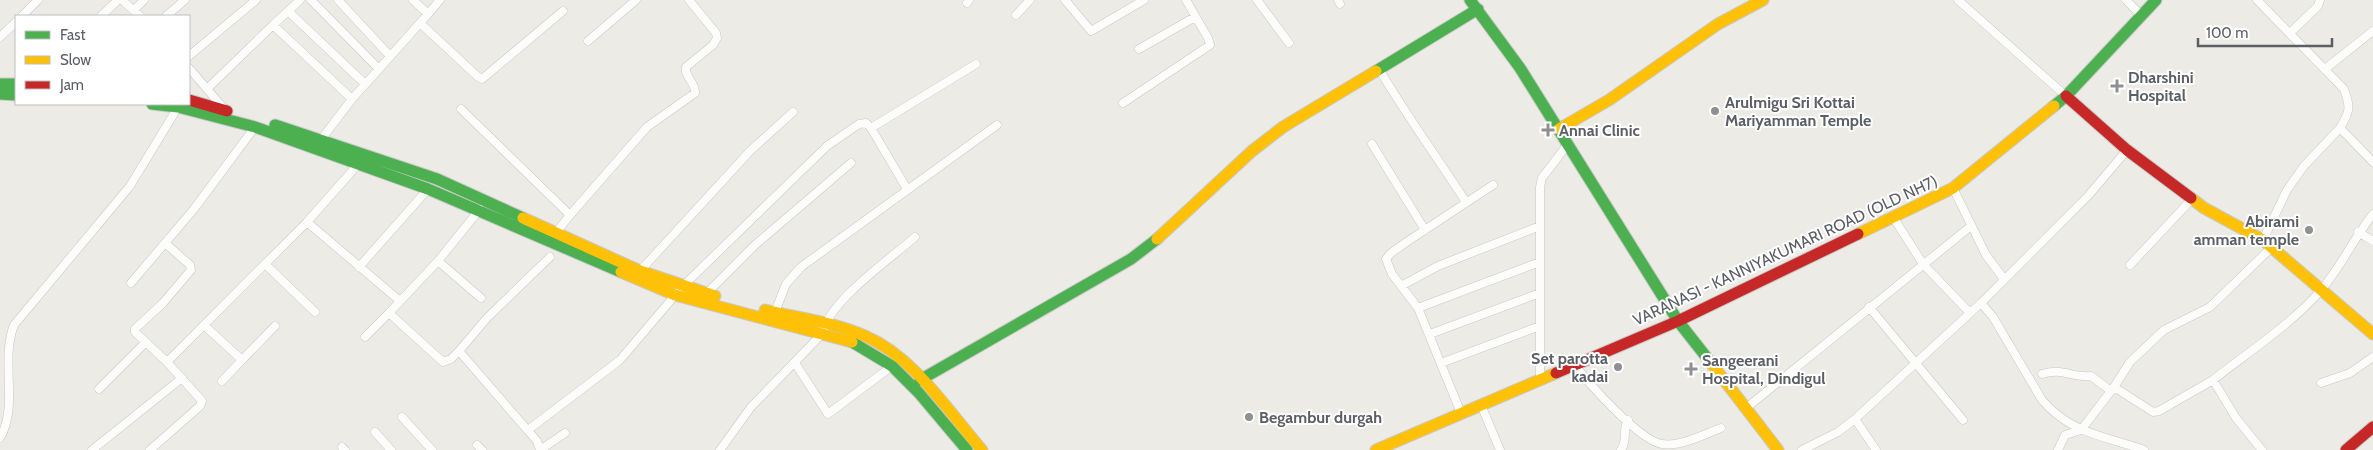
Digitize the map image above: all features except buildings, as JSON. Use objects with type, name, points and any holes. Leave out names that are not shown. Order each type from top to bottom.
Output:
[{"type":"main road","points":[[1470,0],[1559,129],[1678,321],[1778,450]]},
{"type":"main road","points":[[1559,129],[1608,100],[1712,28],[1763,0]]},
{"type":"main road","name":"VARANASI - KANNIYAKUMARI ROAD (OLD NH7)","points":[[1376,450],[1678,321],[1953,188],[2066,96],[2156,0]]},
{"type":"main road","points":[[920,380],[1131,259],[1146,249],[1252,151],[1282,127],[1312,107],[1478,9]]},
{"type":"main road","points":[[0,84],[15,84]]},
{"type":"main road","points":[[0,94],[15,95]]},
{"type":"main road","points":[[2066,96],[2128,150],[2192,199],[2267,244],[2373,334]]},
{"type":"main road","points":[[190,100],[255,127],[317,144]]},
{"type":"main road","points":[[161,105],[227,115],[362,160],[428,189],[484,205]]},
{"type":"main road","points":[[362,160],[437,179],[484,205],[553,238],[678,291],[878,343],[900,359],[982,450]]},
{"type":"main road","points":[[553,238],[640,271],[678,291],[706,294],[774,312],[856,343],[892,366],[919,393],[967,450]]},
{"type":"main road","points":[[2351,448],[2373,427]]},
{"type":"street","points":[[23,15],[38,0]]},
{"type":"street","points":[[102,15],[118,0]]},
{"type":"street","points":[[122,0],[139,6]]},
{"type":"street","points":[[167,15],[185,0]]},
{"type":"street","points":[[190,55],[256,0]]},
{"type":"street","points":[[208,88],[300,0]]},
{"type":"street","points":[[311,0],[378,69]]},
{"type":"street","points":[[338,0],[390,56]]},
{"type":"street","points":[[413,0],[428,14]]},
{"type":"street","points":[[317,144],[352,99],[440,0]]},
{"type":"street","points":[[588,41],[636,0]]},
{"type":"street","points":[[553,238],[570,214],[647,127],[694,93],[695,88],[685,72],[686,67],[713,45],[717,38],[716,33],[689,0]]},
{"type":"street","points":[[1016,15],[1030,0]]},
{"type":"street","points":[[1065,0],[1091,31],[1144,0]]},
{"type":"street","points":[[1123,104],[1210,45],[1208,38],[1186,0]]},
{"type":"street","points":[[1258,0],[1289,43]]},
{"type":"street","points":[[1958,0],[2066,96]]},
{"type":"street","points":[[2126,0],[2141,15]]},
{"type":"street","points":[[2058,450],[2065,435],[2081,430],[2130,362],[2164,330],[2210,307],[2267,244],[2287,190],[2304,166],[2340,128],[2348,114],[2350,105],[2344,89],[2291,32],[2257,0]]},
{"type":"street","points":[[2291,32],[2318,6],[2320,0]]},
{"type":"street","points":[[288,11],[365,84]]},
{"type":"street","points":[[420,23],[482,79],[563,11]]},
{"type":"street","points":[[1139,49],[1195,17]]},
{"type":"street","points":[[0,37],[15,23]]},
{"type":"street","points":[[273,26],[352,99]]},
{"type":"street","points":[[2325,69],[2373,31]]},
{"type":"street","points":[[871,128],[976,64]]},
{"type":"street","points":[[190,69],[208,88],[227,115]]},
{"type":"street","points":[[1379,69],[1408,118],[1433,151],[1466,202]]},
{"type":"street","points":[[0,438],[7,423],[6,346],[14,326],[130,186],[178,107]]},
{"type":"street","points":[[461,109],[570,214]]},
{"type":"street","points":[[640,271],[750,151],[793,112]]},
{"type":"street","points":[[528,430],[620,360],[678,291],[827,146],[863,122],[871,128],[907,189]]},
{"type":"street","points":[[774,312],[786,284],[795,272],[997,125]]},
{"type":"street","points":[[131,283],[255,127]]},
{"type":"street","points":[[2340,128],[2373,162]]},
{"type":"street","points":[[1372,144],[1425,230]]},
{"type":"street","points":[[1540,379],[1540,187],[1542,178],[1568,144]]},
{"type":"street","points":[[1802,450],[1831,435],[1855,419],[1982,303],[2088,196],[2128,150]]},
{"type":"street","points":[[167,362],[266,265],[362,160]]},
{"type":"street","points":[[706,294],[755,245],[851,163]]},
{"type":"street","points":[[359,267],[437,179]]},
{"type":"street","points":[[1461,414],[1418,308],[1392,274],[1386,259],[1391,253],[1494,185]]},
{"type":"street","points":[[1953,188],[1986,256],[2004,279]]},
{"type":"street","points":[[2130,265],[2192,199]]},
{"type":"street","points":[[365,337],[438,261],[484,205]]},
{"type":"street","points":[[2042,374],[2052,370],[2062,370],[2081,377],[2091,376],[2153,412],[2172,404],[2213,380],[2272,335],[2321,290],[2358,232],[2373,214]]},
{"type":"street","points":[[1893,216],[1922,264],[1970,313]]},
{"type":"street","points":[[307,222],[400,301]]},
{"type":"street","points":[[1402,286],[1438,266],[1540,226]]},
{"type":"street","points":[[1745,409],[1971,226]]},
{"type":"street","points":[[2358,232],[2373,241]]},
{"type":"street","points":[[724,448],[751,407],[795,363],[823,329],[835,307],[915,237]]},
{"type":"street","points":[[150,450],[201,403],[200,398],[182,378],[135,332],[135,328],[162,304],[191,270],[190,265],[165,242]]},
{"type":"street","points":[[389,313],[443,362],[451,359],[487,318],[550,257]]},
{"type":"street","points":[[438,261],[481,298]]},
{"type":"street","points":[[1418,308],[1540,262]]},
{"type":"street","points":[[266,265],[315,312]]},
{"type":"street","points":[[1430,334],[1540,293]]},
{"type":"street","points":[[1982,303],[2042,400],[2064,421],[2081,430],[2144,450]]},
{"type":"street","points":[[1869,308],[1914,364],[1963,420]]},
{"type":"street","points":[[204,326],[242,360]]},
{"type":"street","points":[[222,381],[275,326]]},
{"type":"street","points":[[1441,363],[1540,326]]},
{"type":"street","points":[[99,389],[145,343]]},
{"type":"street","points":[[459,351],[528,430],[537,441],[540,450],[565,433]]},
{"type":"street","points":[[2321,383],[2350,373],[2373,357]]},
{"type":"street","points":[[795,363],[828,414],[892,366]]},
{"type":"street","points":[[1575,365],[1592,388],[1651,441],[1664,445],[1678,443],[1721,428]]},
{"type":"street","points":[[92,450],[182,378]]},
{"type":"street","points":[[2213,380],[2236,418],[2262,450]]},
{"type":"street","points":[[1481,405],[1500,450]]},
{"type":"street","points":[[402,417],[432,450]]},
{"type":"street","points":[[1855,419],[1876,450]]},
{"type":"street","points":[[1622,450],[1625,442],[1623,430],[1628,420]]},
{"type":"street","points":[[374,432],[391,450]]},
{"type":"street","points":[[1651,441],[1652,450]]},
{"type":"street","points":[[2117,441],[2117,450]]},
{"type":"traffic: fast","points":[[1470,0],[1520,68],[1678,321],[1711,363]]},
{"type":"traffic: fast","points":[[2054,106],[2066,96],[2156,0]]},
{"type":"traffic: fast","points":[[1376,71],[1478,9]]},
{"type":"traffic: fast","points":[[0,84],[15,84]]},
{"type":"traffic: fast","points":[[0,94],[15,95]]},
{"type":"traffic: fast","points":[[161,105],[178,107],[255,127],[428,189],[621,272]]},
{"type":"traffic: fast","points":[[275,125],[437,179],[523,218]]},
{"type":"traffic: fast","points":[[920,380],[1131,259],[1157,239]]},
{"type":"traffic: fast","points":[[852,342],[892,366],[919,393],[967,450]]},
{"type":"traffic: slow","points":[[1559,129],[1609,100],[1718,24],[1763,0]]},
{"type":"traffic: slow","points":[[1157,239],[1252,151],[1283,127],[1376,71]]},
{"type":"traffic: slow","points":[[1858,234],[1953,188],[2054,106]]},
{"type":"traffic: slow","points":[[2191,198],[2204,208],[2263,240],[2373,334]]},
{"type":"traffic: slow","points":[[523,218],[640,271],[715,296]]},
{"type":"traffic: slow","points":[[621,272],[675,295],[852,342]]},
{"type":"traffic: slow","points":[[765,310],[841,327],[883,345],[915,371],[982,450]]},
{"type":"traffic: slow","points":[[1711,363],[1778,450]]},
{"type":"traffic: slow","points":[[1376,450],[1556,373]]},
{"type":"traffic: jam","points":[[2066,96],[2127,150],[2191,198]]},
{"type":"traffic: jam","points":[[190,100],[227,111]]},
{"type":"traffic: jam","points":[[1556,373],[1678,321],[1858,234]]},
{"type":"traffic: jam","points":[[2346,450],[2373,427]]},
{"type":"place","name":"Dharshini Hospital","points":[[2117,86]]},
{"type":"place","name":"Arulmigu Sri Kottai Mariyamman Temple","points":[[1715,111]]},
{"type":"place","name":"Annai Clinic","points":[[1548,130]]},
{"type":"place","name":"Abirami amman temple","points":[[2309,230]]},
{"type":"place","name":"Set parotta kadai","points":[[1618,367]]},
{"type":"place","name":"Sangeerani Hospital, Dindigul","points":[[1691,369]]},
{"type":"place","name":"Begambur durgah","points":[[1249,417]]}]
